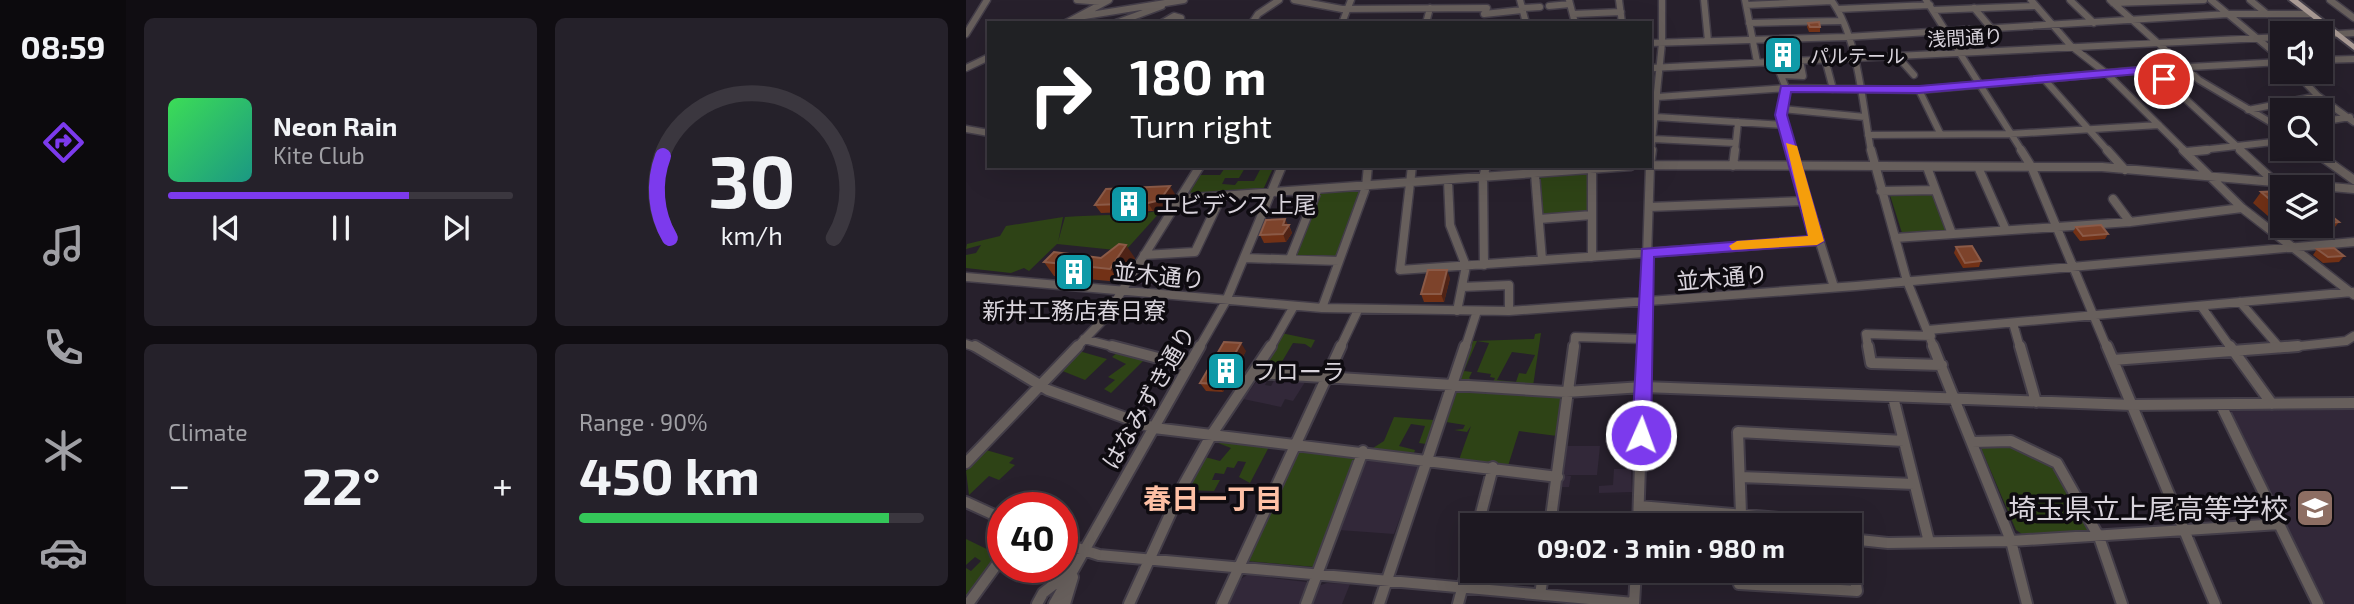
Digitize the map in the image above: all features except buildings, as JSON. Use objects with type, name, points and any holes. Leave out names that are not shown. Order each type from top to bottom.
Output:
[{"type":"main road","points":[[2293,0],[2354,48]]},
{"type":"street","points":[[966,34],[987,0]]},
{"type":"street","points":[[1077,0],[1106,1]]},
{"type":"street","points":[[1071,21],[1184,0]]},
{"type":"street","points":[[1253,21],[1258,14],[1279,0]]},
{"type":"street","points":[[1294,0],[1348,8],[1486,11],[1540,6]]},
{"type":"street","points":[[1343,21],[1351,0]]},
{"type":"street","points":[[1396,8],[1403,0]]},
{"type":"street","points":[[1481,21],[1486,11],[1485,0]]},
{"type":"street","points":[[1520,0],[1525,21]]},
{"type":"street","points":[[1619,0],[1622,21]]},
{"type":"street","points":[[1652,148],[1662,43],[1662,0]]},
{"type":"street","points":[[1704,0],[1708,41]]},
{"type":"street","points":[[1758,62],[1746,2],[1831,0],[1838,9],[1854,58],[1874,168],[1907,281],[2011,541],[2027,604]]},
{"type":"street","points":[[1859,0],[1864,8]]},
{"type":"street","points":[[1875,0],[1880,8]]},
{"type":"street","points":[[1997,0],[2004,7]]},
{"type":"street","points":[[2070,0],[2094,23]]},
{"type":"street","points":[[2112,2],[2204,0]]},
{"type":"street","points":[[2211,0],[2270,50]]},
{"type":"street","points":[[2250,0],[2267,14]]},
{"type":"street","points":[[2330,0],[2354,18]]},
{"type":"street","points":[[1082,17],[1106,1]]},
{"type":"street","points":[[1125,21],[1139,18],[1169,2]]},
{"type":"street","points":[[1549,6],[1570,2],[1574,21]]},
{"type":"street","points":[[2112,2],[2184,67],[2270,122]]},
{"type":"street","points":[[1838,9],[1929,5],[1974,8],[2033,3],[2071,46],[2106,73],[2242,208],[2353,293]]},
{"type":"street","points":[[1929,5],[2031,166],[2215,604]]},
{"type":"street","points":[[1427,21],[1430,8]]},
{"type":"street","points":[[1974,8],[1992,28]]},
{"type":"street","points":[[2342,9],[2354,9]]},
{"type":"street","points":[[1573,14],[1621,12]]},
{"type":"street","points":[[1652,43],[1846,37],[2133,22],[2228,14],[2310,14]]},
{"type":"street","points":[[1165,21],[1174,16],[1181,18]]},
{"type":"street","points":[[1082,17],[1090,21]]},
{"type":"street","points":[[1749,23],[1842,21]]},
{"type":"street","points":[[2333,34],[2354,33]]},
{"type":"street","name":"浅間通り","points":[[1652,68],[2270,37]]},
{"type":"street","points":[[1897,56],[1914,75]]},
{"type":"street","points":[[966,65],[987,58]]},
{"type":"street","points":[[1825,59],[1833,89]]},
{"type":"street","points":[[2333,60],[2354,59]]},
{"type":"street","points":[[1780,75],[1803,76],[1800,60]]},
{"type":"street","points":[[1776,61],[1786,88],[1782,109],[1784,125],[1817,241],[1835,287]]},
{"type":"street","points":[[1657,97],[1786,88],[1919,90],[2152,69],[2270,62]]},
{"type":"street","points":[[2152,69],[2270,177]]},
{"type":"street","points":[[2043,79],[2125,170]]},
{"type":"street","points":[[1896,80],[1902,90]]},
{"type":"street","points":[[2306,84],[2318,96],[2351,117],[2354,122]]},
{"type":"street","points":[[1919,90],[1940,133]]},
{"type":"street","points":[[2248,110],[2318,96]]},
{"type":"street","points":[[1782,109],[1865,117]]},
{"type":"street","points":[[1656,117],[1784,125]]},
{"type":"street","points":[[2333,120],[2351,117]]},
{"type":"street","points":[[1733,166],[1738,122]]},
{"type":"street","points":[[1868,135],[2010,134],[2159,125]]},
{"type":"street","points":[[966,129],[987,133]]},
{"type":"street","points":[[1653,139],[1735,143]]},
{"type":"street","points":[[2186,152],[2270,142]]},
{"type":"street","points":[[2328,161],[2354,180]]},
{"type":"street","points":[[1652,165],[1874,168],[2031,166],[2125,170],[2270,182]]},
{"type":"street","points":[[1927,167],[1952,234]]},
{"type":"street","points":[[1978,167],[2006,230]]},
{"type":"street","points":[[966,463],[1105,318],[1199,168]]},
{"type":"street","name":"はなみずき通り","points":[[1078,562],[1226,301],[1281,168]]},
{"type":"street","points":[[1322,308],[1366,187],[1368,168]]},
{"type":"street","points":[[1412,168],[1400,270],[1817,241]]},
{"type":"street","points":[[1484,265],[1483,178],[1486,168]]},
{"type":"street","points":[[1179,200],[1448,181],[1524,171],[1535,174],[1578,168],[1605,168]]},
{"type":"street","points":[[1639,513],[1650,168]]},
{"type":"street","points":[[1591,257],[1592,169]]},
{"type":"street","points":[[1535,174],[1542,260]]},
{"type":"street","points":[[1448,181],[1447,206],[1453,247],[1465,266],[1457,311]]},
{"type":"street","points":[[2333,187],[2354,189]]},
{"type":"street","points":[[1881,191],[1936,190]]},
{"type":"street","points":[[1290,260],[1317,191]]},
{"type":"street","points":[[1144,255],[1195,252],[1221,197]]},
{"type":"street","points":[[2113,199],[2130,222]]},
{"type":"street","points":[[1649,207],[1806,201]]},
{"type":"street","points":[[1895,237],[2130,222],[2242,208]]},
{"type":"street","points":[[1539,219],[1592,215]]},
{"type":"street","name":"並木通り","points":[[966,276],[1322,308],[1509,311],[1645,303],[2354,242]]},
{"type":"street","points":[[1244,258],[1339,261]]},
{"type":"street","points":[[1462,287],[1509,285],[1509,311]]},
{"type":"street","points":[[1942,365],[1871,363],[1866,334],[1929,333],[2353,293]]},
{"type":"street","points":[[2240,302],[2280,348]]},
{"type":"street","points":[[1129,604],[1152,560],[1183,486],[1212,434],[1255,373],[1294,306]]},
{"type":"street","points":[[2201,306],[2272,404]]},
{"type":"street","points":[[1222,604],[1358,310]]},
{"type":"street","points":[[1379,604],[1477,311]]},
{"type":"street","points":[[2013,323],[2036,402]]},
{"type":"street","points":[[2113,359],[2235,353],[2346,341],[2354,336]]},
{"type":"street","points":[[1552,513],[1575,338],[1644,339]]},
{"type":"street","points":[[1084,339],[1189,366]]},
{"type":"street","points":[[966,344],[1041,384],[1154,428],[1363,451],[1558,477]]},
{"type":"street","points":[[1255,373],[1566,391],[1643,387],[2132,405],[2354,403]]},
{"type":"street","points":[[1893,397],[1929,542]]},
{"type":"street","points":[[2221,405],[2318,604]]},
{"type":"street","points":[[1639,506],[1741,513],[1738,432],[1904,441]]},
{"type":"street","points":[[1972,442],[2011,441],[2057,463],[2099,537],[2122,604]]},
{"type":"street","points":[[1306,604],[1363,451]]},
{"type":"street","points":[[1481,513],[1493,467]]},
{"type":"street","points":[[1740,477],[1914,484]]},
{"type":"street","points":[[966,502],[987,512]]},
{"type":"street","points":[[1862,542],[2011,541],[2280,524]]},
{"type":"street","points":[[1078,549],[1152,560],[1462,587],[1535,597],[1634,603],[1635,583]]},
{"type":"street","points":[[968,604],[987,578]]},
{"type":"street","points":[[1037,604],[1043,593],[1056,583]]},
{"type":"street","name":"はなみずき通り","points":[[1054,604],[1066,583]]},
{"type":"street","points":[[1065,604],[1071,583]]},
{"type":"street","points":[[1458,604],[1463,583]]},
{"type":"street","points":[[1739,583],[1857,592],[1856,583]]},
{"type":"shaded area","points":[[1178,271],[1168,287],[1132,283],[1138,273]]},
{"type":"shaded area","points":[[1260,377],[1269,377],[1265,385],[1271,386],[1276,377],[1307,379],[1293,401],[1285,399],[1281,407],[1243,399]]},
{"type":"shaded area","name":"埼玉県立上尾高等学校","points":[[2354,408],[2354,604],[2324,604],[2229,412]]},
{"type":"shaded area","points":[[1567,446],[1600,446],[1597,475],[1565,475],[1571,476],[1569,487],[1562,487]]},
{"type":"shaded area","points":[[1364,459],[1417,462],[1419,466],[1394,534],[1339,530]]},
{"type":"shaded area","points":[[1614,469],[1631,469],[1632,492],[1599,493],[1599,486],[1613,485]]},
{"type":"shaded area","points":[[1247,575],[1306,582],[1307,585],[1300,604],[1228,604],[1238,581]]},
{"type":"shaded area","points":[[1327,583],[1350,584],[1342,604],[1311,604],[1318,586]]},
{"type":"green space","points":[[1225,168],[1245,168],[1239,178],[1225,178],[1222,184],[1235,185],[1238,181],[1254,181],[1261,168],[1273,168],[1262,192],[1186,196],[1199,175],[1220,175]]},
{"type":"green space","points":[[1588,173],[1587,212],[1542,217],[1540,176]]},
{"type":"green space","points":[[1361,190],[1337,258],[1295,257],[1320,193]]},
{"type":"green space","points":[[1889,192],[1932,192],[1946,231],[1902,233]]},
{"type":"green space","points":[[1162,210],[1125,251],[1057,244],[1029,271],[1024,268],[1011,273],[966,268],[966,255],[976,253],[981,245],[966,249],[967,244],[1000,236],[1006,226],[1063,217],[1058,242],[1065,217],[1138,214]]},
{"type":"green space","points":[[1281,333],[1315,340],[1311,348],[1305,344],[1293,343],[1277,370],[1263,369]]},
{"type":"green space","points":[[1541,333],[1533,386],[1465,382],[1461,379],[1473,341],[1534,339],[1535,334]],"holes":[[[1477,341],[1489,343],[1477,372],[1491,374],[1490,377],[1495,378],[1493,382],[1472,380],[1469,378],[1472,372],[1464,371]],[[1512,352],[1535,355],[1526,374],[1519,373],[1516,382],[1497,380]]]},
{"type":"green space","points":[[1079,351],[1107,359],[1085,380],[1060,370]]},
{"type":"green space","points":[[1119,351],[1146,358],[1111,393],[1104,389],[1115,380],[1108,377],[1126,364],[1112,357]]},
{"type":"green space","points":[[1458,389],[1559,395],[1562,398],[1557,436],[1519,431],[1508,466],[1459,460],[1471,426],[1467,432],[1454,430],[1463,429],[1465,425],[1446,422]]},
{"type":"green space","points":[[1394,417],[1434,420],[1426,444],[1419,443],[1425,426],[1411,424],[1399,446],[1415,450],[1414,453],[1373,448],[1384,441]]},
{"type":"green space","points":[[1218,439],[1270,445],[1250,483],[1239,477],[1246,462],[1238,461],[1234,468],[1227,467],[1224,474],[1215,473],[1212,480],[1220,480],[1214,491],[1186,490],[1205,457],[1220,461],[1231,448],[1213,441]]},
{"type":"green space","points":[[1984,443],[2011,443],[2056,465],[2091,531],[2022,534],[2016,530],[1981,448]]},
{"type":"green space","points":[[1297,447],[1357,454],[1315,567],[1247,561]]},
{"type":"green space","points":[[986,450],[1014,458],[1009,463],[1015,465],[999,480],[989,476],[969,495],[966,471]]},
{"type":"green space","points":[[966,539],[987,549],[987,570],[966,597],[966,568],[971,571],[981,561],[975,557],[966,565]]},
{"type":"slow traffic","points":[[1737,246],[1817,241],[1791,146]]},
{"type":"place","name":"パルテール","points":[[1783,55]]},
{"type":"place","name":"エビデンス上尾","points":[[1129,204]]},
{"type":"place","name":"新井工務店春日寮","points":[[1074,272]]},
{"type":"place","name":"フローラ","points":[[1226,371]]},
{"type":"place","name":"埼玉県立上尾高等学校","points":[[2315,508]]},
{"type":"district","name":"春日一丁目","points":[[1213,498]]},
{"type":"route","points":[[1641,435],[1647,253],[1817,241],[1781,115],[1786,88],[1919,90],[2152,69],[2164,79]]}]
